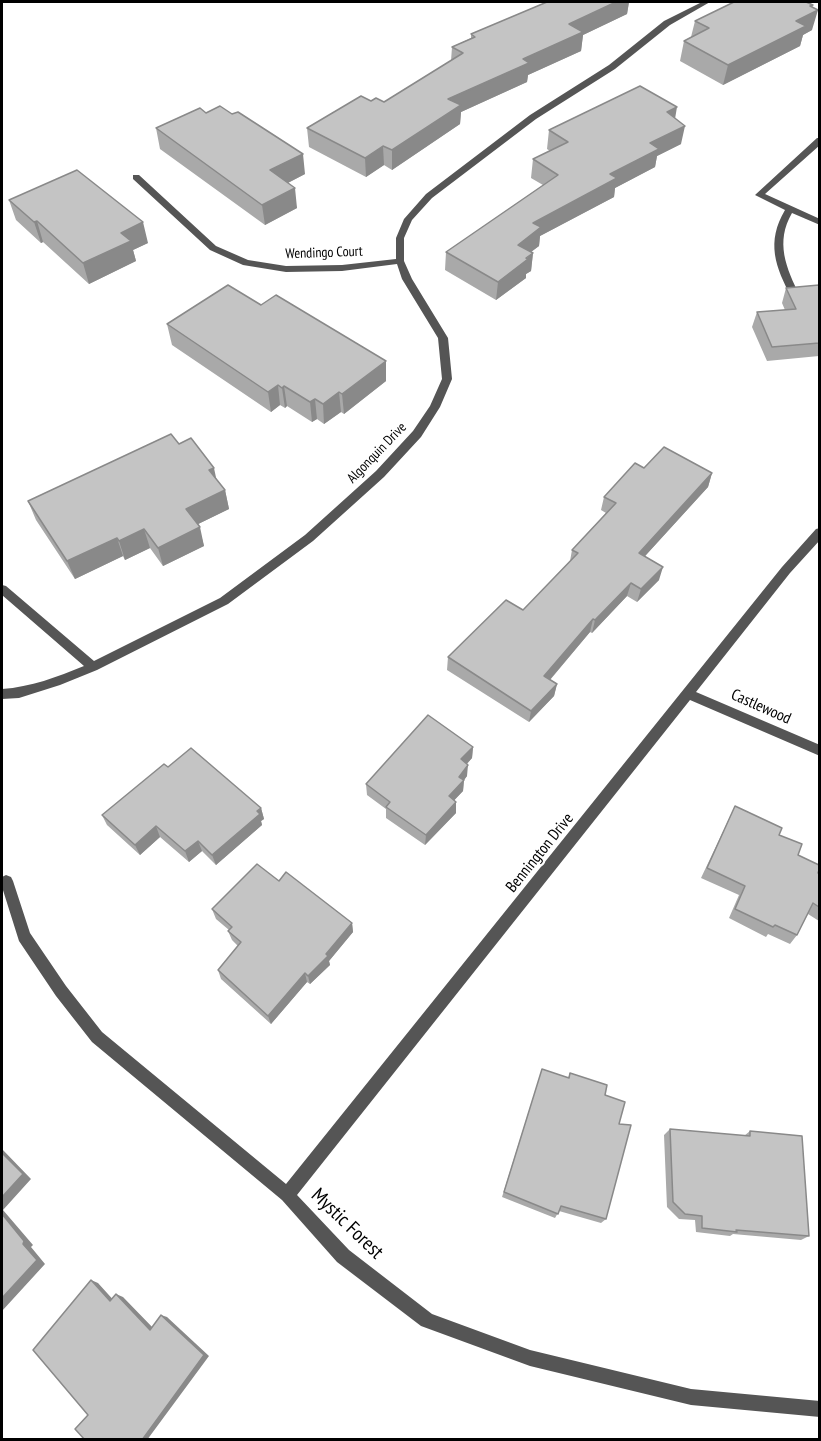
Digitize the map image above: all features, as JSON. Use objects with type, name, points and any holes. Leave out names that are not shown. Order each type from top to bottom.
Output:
[{"type":"street","points":[[400,261],[400,238],[408,219],[429,196],[533,117],[612,67],[659,28],[706,2]]},
{"type":"street","points":[[819,140],[759,195],[819,222]]},
{"type":"street","name":"Wendingo Court","points":[[136,177],[213,248],[246,263],[286,269],[342,268],[400,261]]},
{"type":"street","points":[[790,209],[781,222],[778,246],[785,275],[795,296]]},
{"type":"street","name":"Algonquin Drive","points":[[2,694],[19,693],[93,668],[224,601],[309,538],[380,474],[417,434],[435,407],[447,380],[447,358],[443,338],[407,279],[400,261]]},
{"type":"street","name":"Bennington Drive","points":[[287,1195],[819,532]]},
{"type":"street","points":[[2,589],[93,668]]},
{"type":"street","name":"Castlewood","points":[[689,694],[819,751]]},
{"type":"street","name":"Mystic Forest","points":[[6,881],[24,936],[61,991],[97,1037],[287,1195],[343,1256],[427,1320],[530,1358],[691,1397],[819,1409]]},
{"type":"building","points":[[547,2],[616,2],[569,24],[583,32],[523,59],[529,63],[448,99],[461,105],[392,150],[383,146],[365,158],[307,128],[361,96],[371,101],[376,98],[384,102],[463,53],[452,47],[475,37],[471,34]]},
{"type":"building","points":[[734,2],[806,2],[818,10],[796,21],[806,26],[728,65],[684,41],[709,28],[695,21]]},
{"type":"building","points":[[640,86],[677,107],[667,112],[685,126],[650,143],[659,149],[610,174],[617,178],[533,223],[541,227],[518,245],[533,253],[498,282],[446,252],[558,175],[533,159],[568,142],[549,130]]},
{"type":"building","points":[[220,106],[232,114],[238,112],[303,154],[270,170],[295,188],[262,205],[156,128],[200,108],[206,113]]},
{"type":"building","points":[[77,170],[143,222],[121,233],[131,241],[83,263],[37,221],[34,222],[9,200]]},
{"type":"building","points":[[228,285],[261,305],[276,295],[386,361],[342,394],[339,392],[323,404],[315,399],[310,402],[284,386],[282,388],[278,385],[268,392],[167,324]]},
{"type":"building","points":[[819,285],[819,343],[772,347],[757,312],[796,309],[786,288]]},
{"type":"building","points":[[171,434],[179,444],[191,438],[214,468],[209,470],[225,490],[186,509],[200,527],[158,548],[144,529],[119,541],[117,538],[67,561],[28,501]]},
{"type":"building","points":[[664,447],[712,473],[639,553],[663,567],[641,589],[631,583],[595,620],[593,619],[544,676],[557,684],[531,711],[448,657],[506,600],[523,610],[578,553],[572,550],[616,503],[604,497],[635,463],[644,468]]},
{"type":"building","points":[[428,715],[473,747],[461,759],[468,765],[459,777],[464,780],[449,796],[456,802],[426,835],[386,807],[390,802],[366,784]]},
{"type":"building","points":[[191,748],[261,808],[257,811],[260,814],[212,855],[198,841],[185,851],[156,826],[135,845],[102,815],[164,764],[168,767]]},
{"type":"building","points":[[735,806],[782,828],[779,835],[802,844],[798,855],[819,865],[819,907],[813,903],[797,935],[775,925],[773,927],[735,909],[745,886],[707,868]]},
{"type":"building","points":[[257,864],[279,881],[286,872],[352,923],[326,954],[328,956],[308,976],[305,973],[268,1016],[218,970],[241,942],[228,931],[232,927],[212,909]]},
{"type":"building","points":[[542,1069],[569,1078],[570,1073],[607,1085],[605,1095],[625,1102],[619,1124],[631,1125],[606,1219],[561,1206],[558,1214],[504,1192]]},
{"type":"building","points":[[670,1129],[750,1136],[750,1131],[802,1136],[809,1236],[702,1228],[702,1216],[685,1214],[673,1202]]},
{"type":"building","points":[[2,1153],[23,1174],[2,1197]]},
{"type":"building","points":[[2,1214],[37,1260],[2,1298]]},
{"type":"building","points":[[91,1280],[110,1301],[116,1294],[150,1330],[161,1315],[204,1355],[142,1440],[85,1440],[75,1429],[88,1415],[33,1350]]}]
